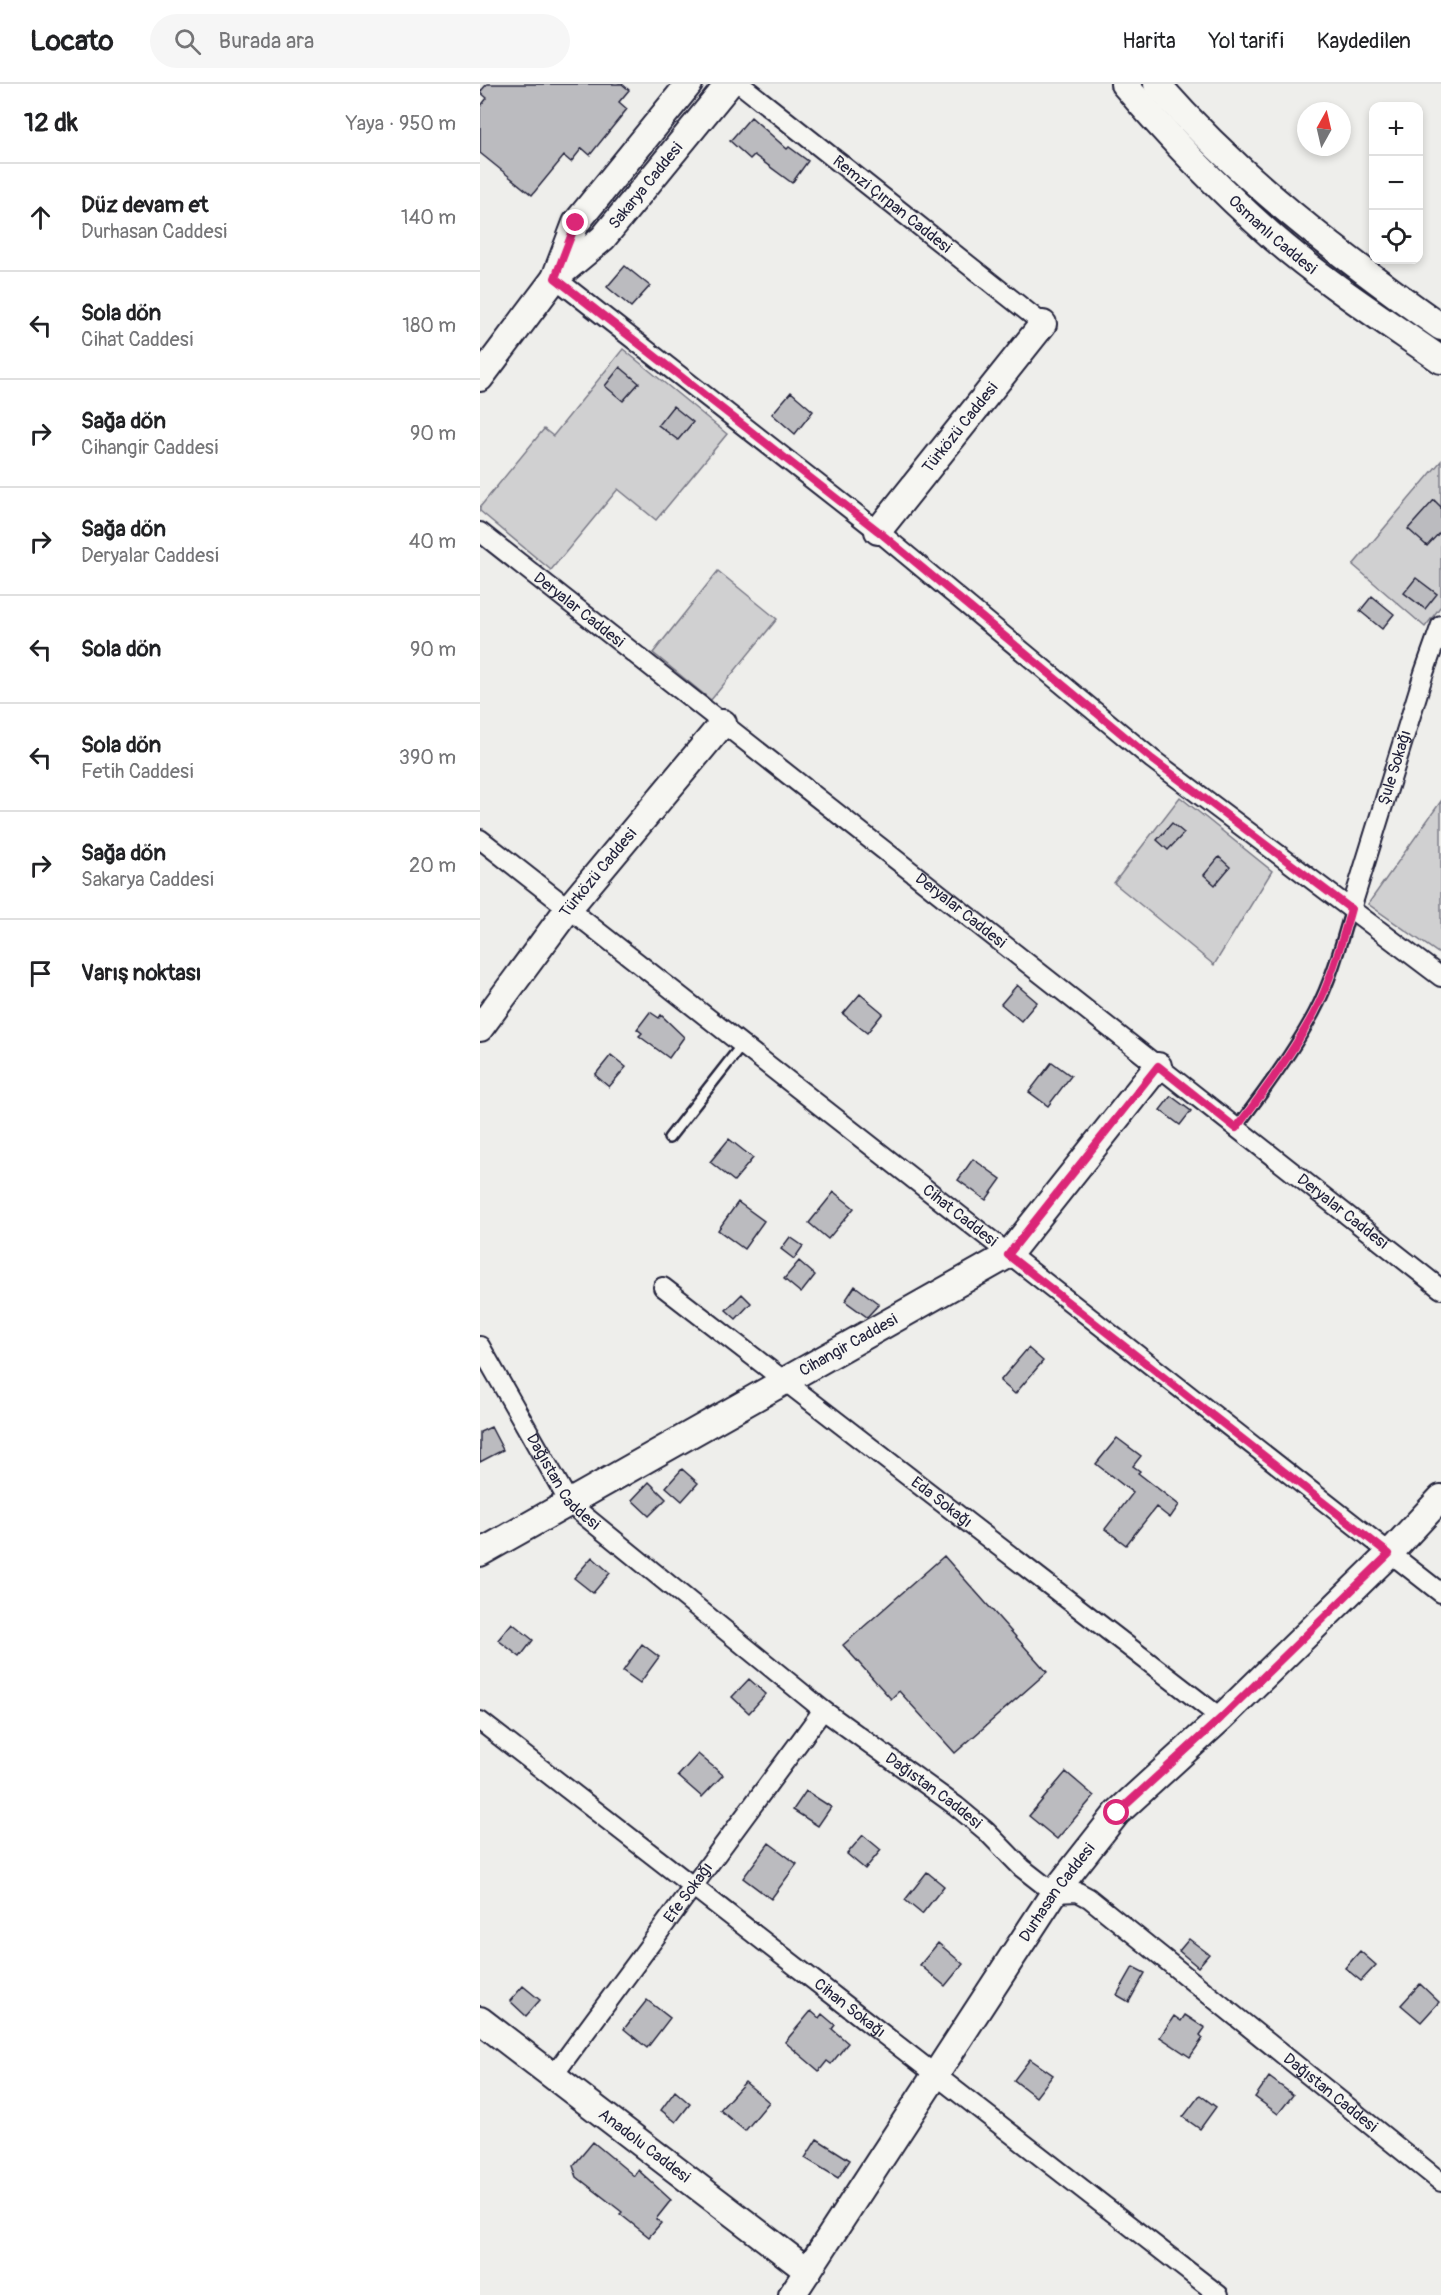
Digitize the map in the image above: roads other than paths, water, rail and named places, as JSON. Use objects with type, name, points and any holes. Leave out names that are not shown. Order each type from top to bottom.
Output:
[{"type":"street","name":"Sakarya Caddesi","points":[[555,278],[576,223],[689,84]]},
{"type":"street","name":"Sakarya Caddesi","points":[[480,378],[555,278],[603,238],[729,84]]},
{"type":"street","name":"Remzi Çırpan Caddesi","points":[[740,84],[1043,324]]},
{"type":"street","name":"Osmanlı Caddesi","points":[[1124,84],[1179,147],[1275,239],[1345,293],[1441,360]]},
{"type":"street","name":"Osmanlı Caddesi","points":[[1157,84],[1214,146],[1258,188],[1369,277],[1441,327]]},
{"type":"street","points":[[555,278],[878,531],[1152,759],[1441,977]]},
{"type":"street","name":"Türközü Caddesi","points":[[878,531],[1043,324]]},
{"type":"street","name":"Deryalar Caddesi","points":[[480,532],[1441,1289]]},
{"type":"street","name":"Şule Sokağı","points":[[1351,909],[1424,672],[1441,625]]},
{"type":"street","name":"Türközü Caddesi","points":[[480,1028],[568,909],[723,723]]},
{"type":"street","name":"Cihat Caddesi","points":[[480,839],[1441,1593]]},
{"type":"street","name":"Cihangir Caddesi","points":[[480,1553],[1008,1255],[1158,1066]]},
{"type":"street","name":"Eda Sokağı","points":[[663,1287],[1221,1718]]},
{"type":"street","name":"Dağıstan Caddesi","points":[[480,1346],[570,1504],[824,1710],[956,1806],[986,1831],[1022,1868],[1054,1893],[1078,1892],[1089,1898],[1441,2182]]},
{"type":"street","name":"Durhasan Caddesi","points":[[792,2295],[1054,1893],[1117,1813],[1221,1718],[1389,1554],[1441,1498]]},
{"type":"street","name":"Efe Sokağı","points":[[553,2076],[824,1710]]},
{"type":"street","name":"Cihan Sokağı","points":[[480,1721],[935,2078],[1219,2295]]},
{"type":"street","name":"Anadolu Caddesi","points":[[480,2020],[808,2271]]},
{"type":"lane","points":[[1236,1128],[1266,1090],[1314,1013],[1329,978],[1351,909]]},
{"type":"lane","points":[[669,1138],[742,1045]]}]
